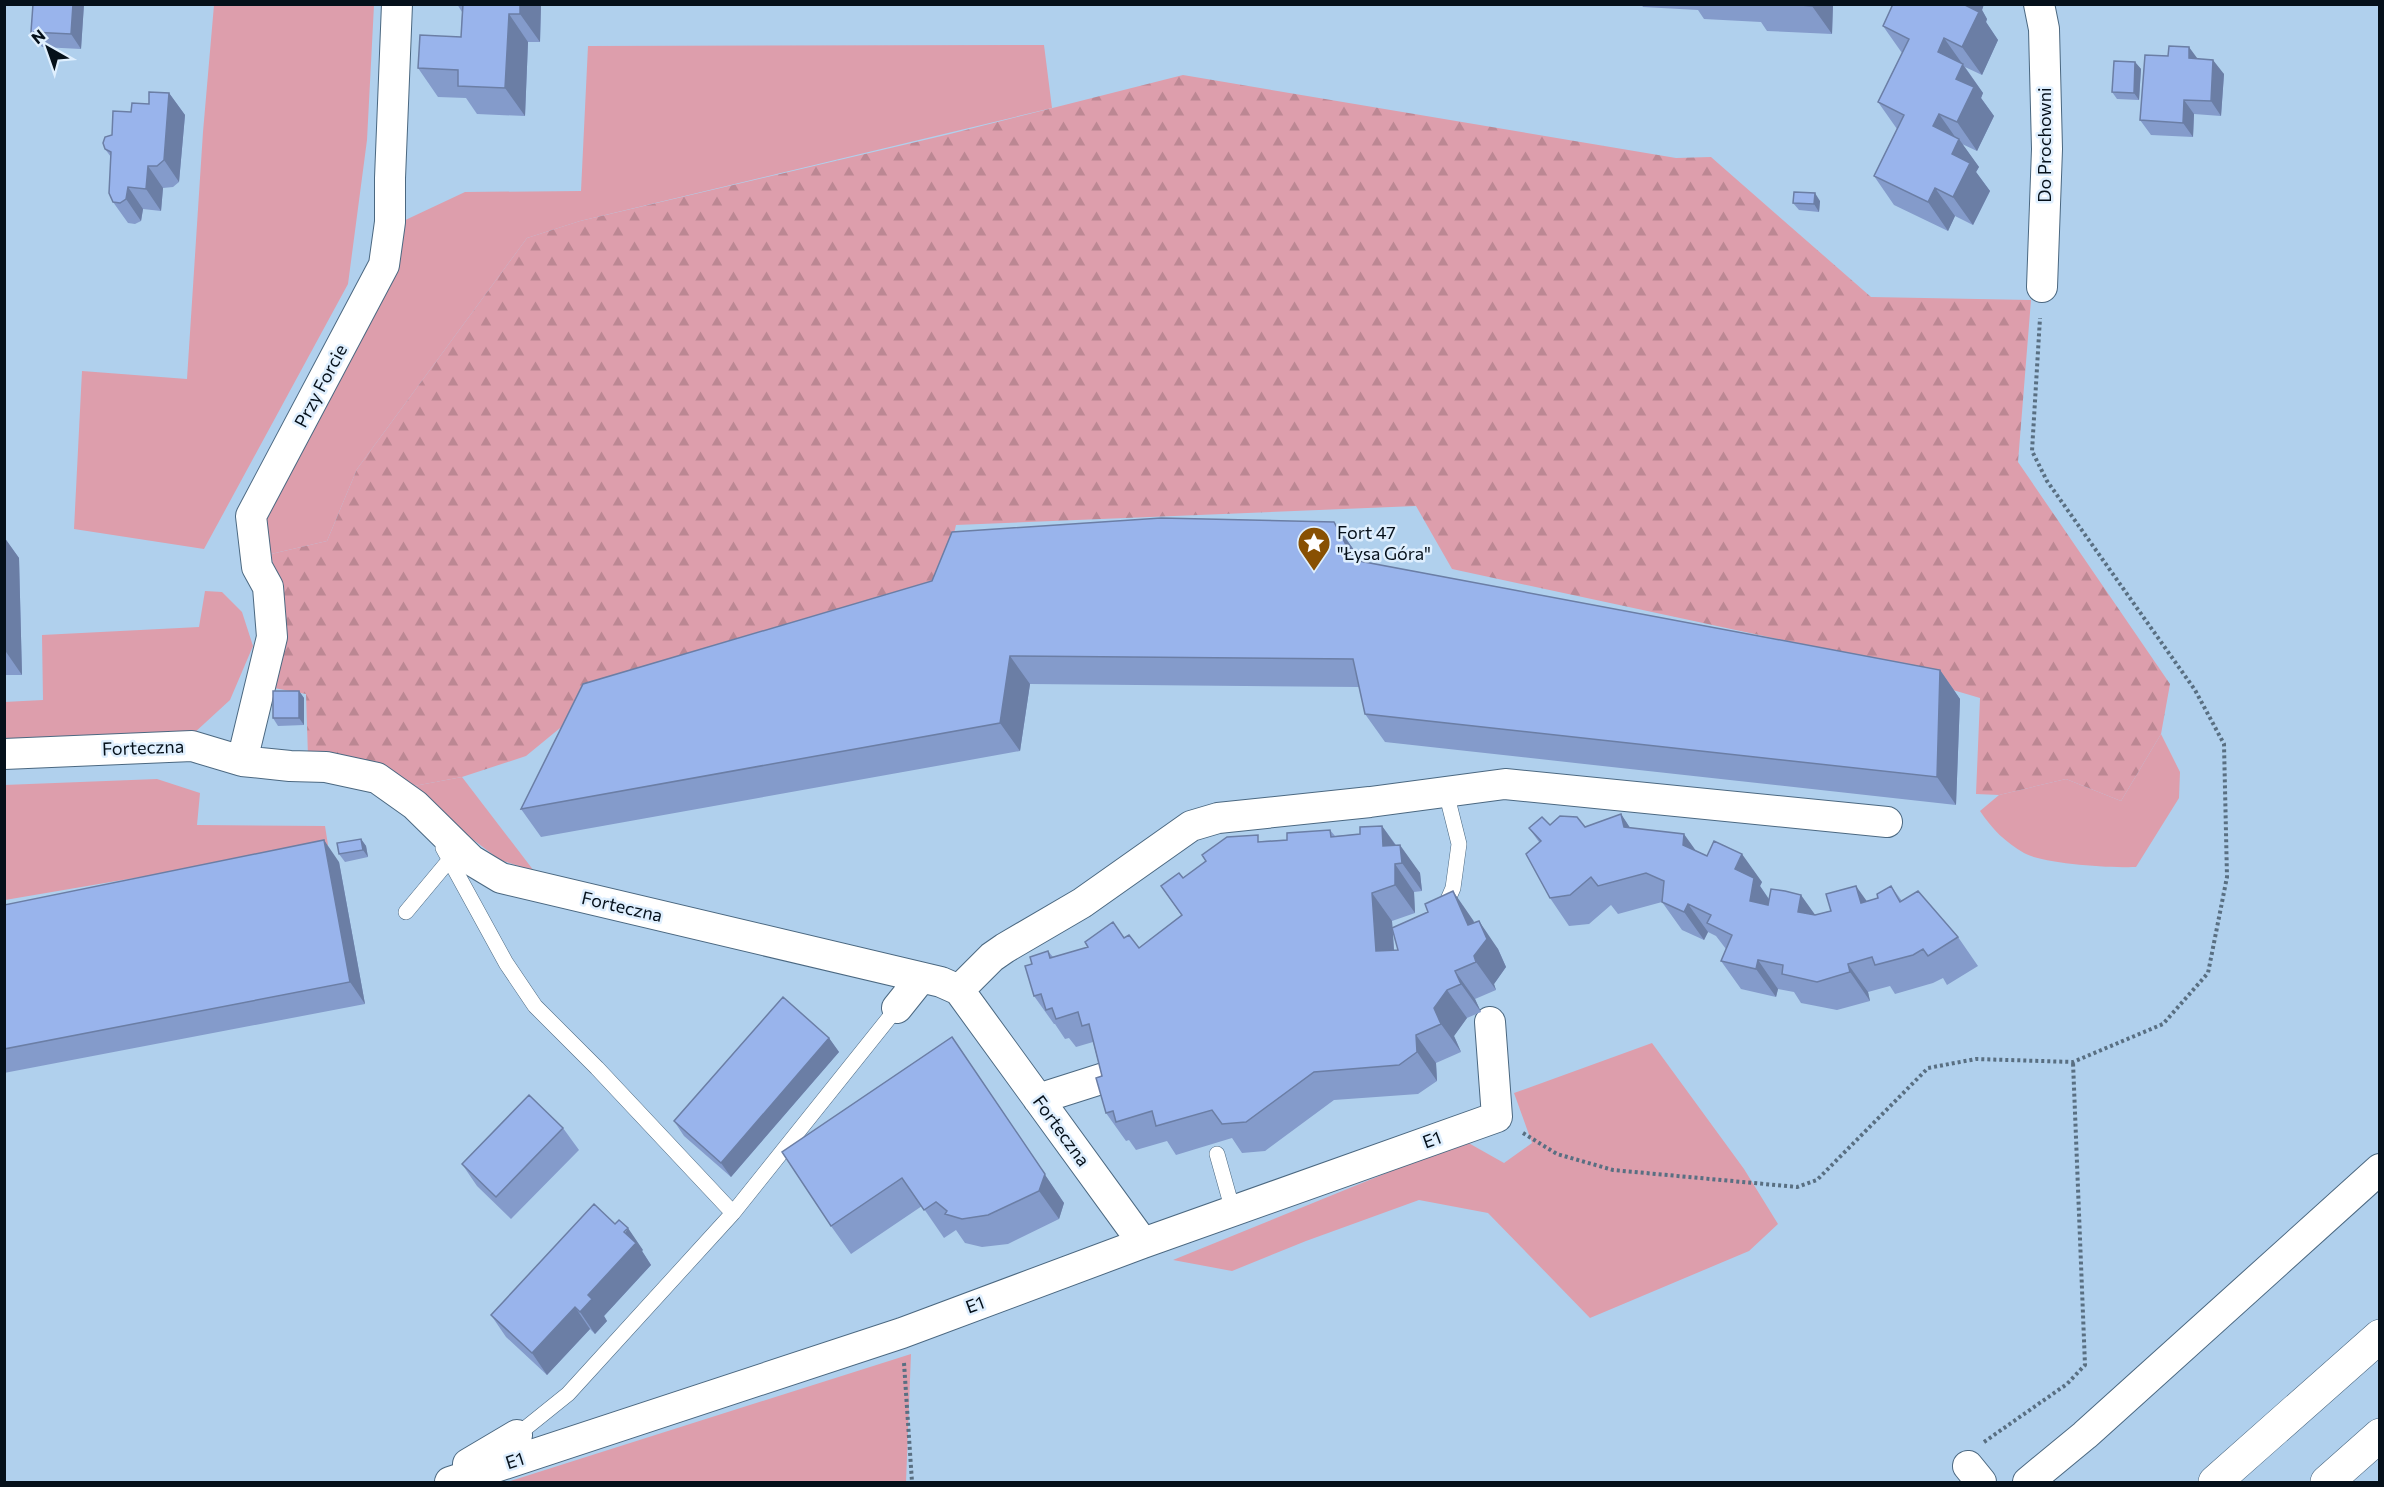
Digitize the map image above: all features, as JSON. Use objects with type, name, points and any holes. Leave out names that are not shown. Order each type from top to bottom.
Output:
[{"type":"highway","points":[[2216,1482],[2298,1411],[2379,1336]]},
{"type":"highway","points":[[2327,1482],[2379,1435]]},
{"type":"street","name":"Przy Forcie","points":[[242,761],[272,637],[268,586],[257,567],[252,516],[384,265],[390,222],[397,4]]},
{"type":"street","name":"Do Prochowni","points":[[2039,4],[2044,29],[2047,149],[2042,287]]},
{"type":"street","name":"Forteczna","points":[[4,754],[192,746],[242,761],[290,766],[326,766],[376,778],[415,805],[471,860],[501,878],[941,982],[959,990],[1143,1243]]},
{"type":"street","points":[[959,990],[992,957],[1082,903],[1191,826],[1218,818],[1370,802],[1505,784],[1887,822]]},
{"type":"street","points":[[897,1008],[921,978]]},
{"type":"street","points":[[1490,1022],[1497,1117]]},
{"type":"street","points":[[1038,1099],[1104,1078]]},
{"type":"street","name":"E1","points":[[450,1482],[902,1333],[1143,1243],[1497,1117]]},
{"type":"street","points":[[2028,1482],[2085,1435],[2379,1169]]},
{"type":"street","points":[[436,1482],[517,1435]]},
{"type":"lane","points":[[1438,924],[1453,888],[1460,844],[1446,792]]},
{"type":"lane","points":[[415,805],[451,858],[506,963],[535,1006],[597,1068],[733,1213]]},
{"type":"lane","points":[[405,912],[451,858]]},
{"type":"lane","points":[[517,1435],[568,1394],[733,1213],[897,1008]]},
{"type":"lane","points":[[1217,1154],[1233,1211]]},
{"type":"path","points":[[1497,1117],[1557,1154],[1613,1170],[1797,1187],[1817,1180],[1928,1068],[1976,1059],[2073,1062],[2163,1024],[2208,973],[2227,877],[2224,744],[2195,690],[2047,481],[2032,451],[2042,287]]},
{"type":"path","points":[[1974,1474],[1976,1448],[1992,1434],[2067,1384],[2085,1365],[2073,1062]]},
{"type":"path","points":[[902,1333],[912,1482]]},
{"type":"green space","points":[[214,5],[374,5],[367,140],[348,284],[204,549],[74,529],[82,371],[187,379],[203,132]]},
{"type":"green space","points":[[1044,45],[1052,108],[580,221],[527,238],[357,469],[327,541],[271,554],[262,526],[399,223],[465,192],[581,191],[588,46]]},
{"type":"green space","points":[[1183,75],[1676,158],[1711,157],[1871,297],[2031,300],[2018,462],[2170,684],[2161,734],[2121,801],[2066,779],[1999,795],[1976,794],[1980,698],[1787,641],[1452,569],[1416,506],[956,525],[940,594],[593,701],[526,756],[462,777],[414,786],[308,757],[306,694],[274,688],[287,635],[271,554],[327,541],[357,469],[527,238],[580,221],[950,134]]},
{"type":"green space","points":[[205,591],[222,592],[242,612],[253,646],[230,700],[193,734],[5,739],[4,702],[43,700],[42,635],[199,627]]},
{"type":"green space","points":[[2161,734],[2180,772],[2179,798],[2136,867],[2078,864],[2033,857],[2005,840],[1980,811],[1999,795],[2066,779],[2121,801]]},
{"type":"green space","points":[[462,777],[534,871],[500,860],[459,829],[414,786]]},
{"type":"green space","points":[[157,779],[200,793],[197,825],[325,826],[328,845],[5,900],[4,785]]},
{"type":"green space","points":[[1652,1043],[1744,1169],[1778,1224],[1749,1251],[1590,1318],[1488,1213],[1419,1200],[1232,1271],[1173,1260],[1465,1141],[1504,1163],[1532,1143],[1514,1093]]},
{"type":"green space","points":[[911,1354],[906,1482],[507,1482]]},
{"type":"building","points":[[33,4],[73,4],[71,34],[31,32]]},
{"type":"building","points":[[463,4],[520,4],[520,14],[509,14],[505,88],[458,86],[458,70],[418,68],[420,35],[461,37]]},
{"type":"building","points":[[1787,4],[1812,4],[1812,6]]},
{"type":"building","points":[[1893,4],[1963,4],[1979,12],[1962,47],[1944,38],[1938,52],[1963,64],[1956,79],[1974,87],[1957,122],[1939,114],[1933,126],[1959,139],[1952,154],[1970,163],[1953,197],[1935,188],[1928,202],[1874,176],[1904,115],[1878,102],[1909,39],[1883,26]]},
{"type":"building","points":[[2169,46],[2189,47],[2189,58],[2213,60],[2211,101],[2184,100],[2183,123],[2140,120],[2145,55],[2168,56]]},
{"type":"building","points":[[2114,61],[2135,62],[2134,93],[2112,92]]},
{"type":"building","points":[[149,92],[169,93],[164,160],[157,166],[148,166],[146,189],[128,187],[126,199],[120,203],[113,202],[109,193],[111,152],[105,149],[103,143],[105,137],[112,135],[113,111],[131,112],[132,103],[149,104]]},
{"type":"building","points":[[1794,192],[1815,193],[1814,204],[1793,203]]},
{"type":"building","points":[[1161,518],[1334,522],[1354,560],[1940,670],[1937,777],[1365,714],[1353,659],[1010,656],[1000,723],[521,809],[583,684],[932,581],[952,532]]},
{"type":"building","points":[[273,691],[299,691],[299,718],[273,718]]},
{"type":"building","points":[[1621,814],[1624,827],[1684,834],[1683,845],[1707,856],[1714,841],[1742,854],[1735,869],[1754,878],[1750,901],[1768,905],[1771,889],[1785,891],[1801,895],[1798,912],[1815,915],[1831,911],[1826,894],[1856,886],[1861,903],[1878,898],[1877,894],[1891,886],[1900,902],[1918,891],[1958,937],[1928,956],[1923,949],[1913,955],[1875,965],[1872,957],[1848,964],[1850,972],[1817,982],[1782,974],[1783,965],[1758,960],[1756,969],[1721,961],[1732,935],[1707,923],[1711,915],[1688,904],[1684,912],[1662,902],[1664,881],[1646,873],[1598,886],[1591,877],[1570,895],[1550,898],[1526,854],[1541,841],[1529,828],[1542,817],[1550,825],[1560,816],[1577,817],[1585,827]]},
{"type":"building","points":[[1382,826],[1383,846],[1400,845],[1402,863],[1395,864],[1395,885],[1372,893],[1376,951],[1398,950],[1392,928],[1428,912],[1425,904],[1453,891],[1468,925],[1479,921],[1487,939],[1474,956],[1476,962],[1455,971],[1461,984],[1447,990],[1434,1008],[1441,1024],[1416,1035],[1417,1052],[1399,1065],[1314,1072],[1246,1122],[1222,1124],[1212,1110],[1156,1126],[1152,1111],[1116,1122],[1113,1111],[1106,1113],[1096,1078],[1102,1076],[1089,1024],[1082,1026],[1078,1012],[1056,1019],[1052,1008],[1046,1010],[1041,994],[1034,996],[1025,966],[1032,964],[1030,957],[1048,951],[1050,958],[1088,947],[1085,942],[1113,922],[1124,938],[1129,935],[1139,948],[1182,915],[1161,886],[1179,873],[1183,878],[1206,861],[1202,855],[1227,837],[1258,835],[1258,842],[1287,840],[1287,833],[1330,830],[1331,837],[1360,834],[1360,827]]},
{"type":"building","points":[[361,839],[363,850],[339,854],[337,843]]},
{"type":"building","points":[[324,840],[350,982],[4,1049],[4,905]]},
{"type":"building","points":[[783,997],[829,1038],[721,1163],[674,1121]]},
{"type":"building","points":[[952,1037],[1045,1174],[1039,1191],[988,1215],[962,1219],[945,1214],[947,1211],[936,1202],[924,1210],[902,1178],[831,1226],[782,1152]]},
{"type":"building","points":[[529,1095],[563,1128],[496,1197],[462,1164]]},
{"type":"building","points":[[594,1204],[615,1224],[619,1220],[628,1228],[624,1232],[636,1243],[588,1295],[592,1299],[580,1312],[575,1307],[532,1353],[491,1315]]},
{"type":"place","name":"Fort 47 \"Łysa Góra\"","points":[[1314,572]]}]
